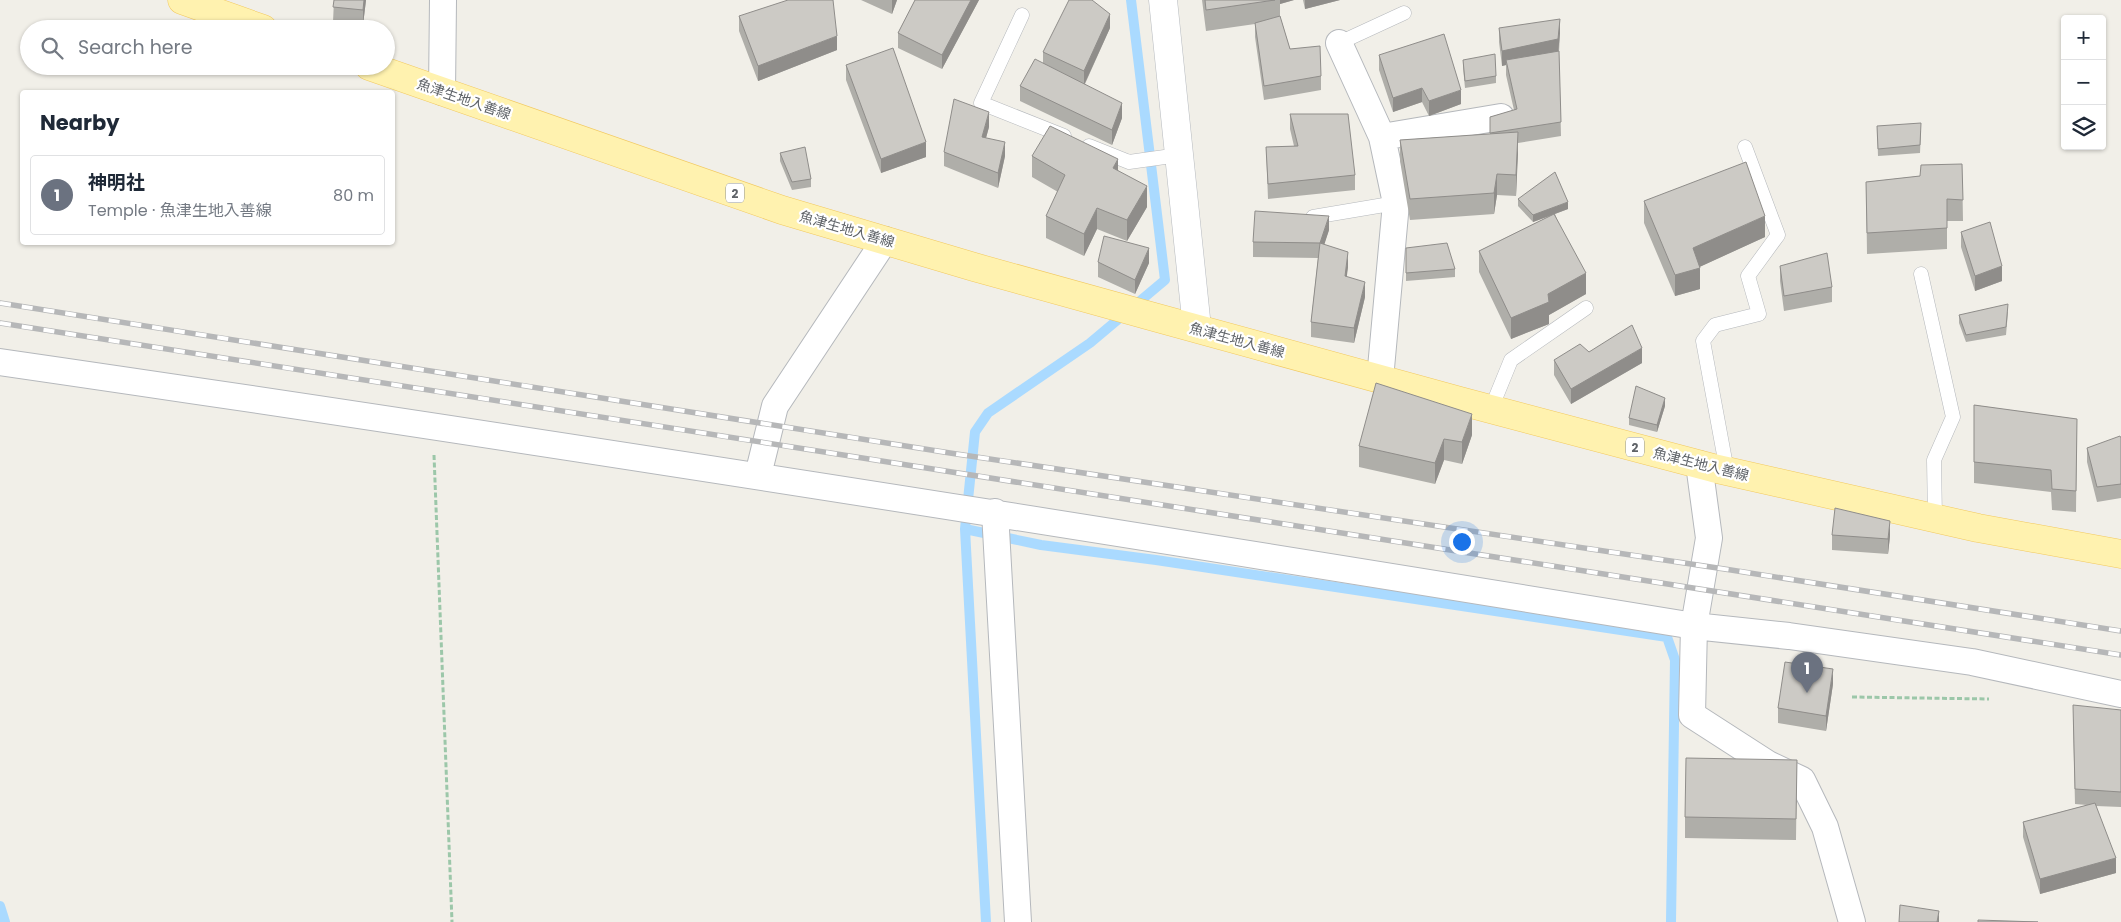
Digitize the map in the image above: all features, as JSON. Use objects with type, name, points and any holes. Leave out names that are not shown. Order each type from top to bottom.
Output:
[{"type":"main road","points":[[182,0],[239,20]]},
{"type":"main road","name":"魚津生地入善線","points":[[394,75],[782,210],[1154,317],[1727,471],[1978,528],[2121,554]]},
{"type":"street","points":[[442,92],[443,0]]},
{"type":"street","points":[[1163,0],[1197,328]]},
{"type":"street","points":[[1339,43],[1382,137],[1396,203],[1380,379]]},
{"type":"street","points":[[1382,137],[1501,117]]},
{"type":"street","points":[[758,476],[775,406],[884,240]]},
{"type":"street","points":[[0,362],[432,425],[995,512],[1694,626],[1789,636],[1972,662],[2121,694]]},
{"type":"street","points":[[1699,464],[1709,538],[1694,626],[1692,715],[1768,764],[1802,780],[1825,827],[1852,922]]},
{"type":"street","points":[[995,512],[1018,922]]},
{"type":"lane","points":[[1339,43],[1404,13]]},
{"type":"lane","points":[[1022,15],[981,103],[1129,162],[1180,155]]},
{"type":"lane","points":[[1727,471],[1703,341],[1715,325],[1759,314],[1748,276],[1778,235],[1745,147]]},
{"type":"lane","points":[[1313,217],[1396,203]]},
{"type":"lane","points":[[1921,274],[1953,417],[1934,460],[1935,518]]},
{"type":"lane","points":[[1491,409],[1512,360],[1586,308]]},
{"type":"path","points":[[432,425],[452,922]]},
{"type":"path","points":[[1852,697],[1992,699]]},
{"type":"building","points":[[334,0],[364,0],[363,10],[333,7]]},
{"type":"building","points":[[788,0],[833,0],[837,36],[758,66],[739,16]]},
{"type":"building","points":[[915,0],[971,0],[942,55],[898,33]]},
{"type":"building","points":[[1069,0],[1092,0],[1110,14],[1084,71],[1043,52]]},
{"type":"building","points":[[1205,0],[1275,0],[1206,10]]},
{"type":"building","points":[[1280,16],[1290,49],[1320,46],[1321,76],[1264,86],[1255,23]]},
{"type":"building","points":[[1560,19],[1558,39],[1502,51],[1499,28]]},
{"type":"building","points":[[1444,34],[1461,90],[1429,101],[1422,88],[1393,98],[1379,55]]},
{"type":"building","points":[[893,48],[926,142],[881,159],[846,65]]},
{"type":"building","points":[[1559,51],[1561,122],[1490,133],[1490,117],[1517,109],[1506,60]]},
{"type":"building","points":[[1495,54],[1496,76],[1465,81],[1463,60]]},
{"type":"building","points":[[1035,59],[1122,103],[1112,130],[1020,86]]},
{"type":"building","points":[[954,99],[989,112],[982,137],[1005,142],[998,173],[944,152]]},
{"type":"building","points":[[1290,114],[1348,114],[1355,175],[1268,184],[1266,147],[1298,146]]},
{"type":"building","points":[[1921,123],[1920,145],[1878,149],[1877,126]]},
{"type":"building","points":[[1050,126],[1118,159],[1113,168],[1147,186],[1127,220],[1097,208],[1084,234],[1046,216],[1065,175],[1032,156]]},
{"type":"building","points":[[1518,132],[1516,175],[1497,174],[1494,193],[1410,199],[1400,140]]},
{"type":"building","points":[[805,147],[811,179],[792,182],[780,153]]},
{"type":"building","points":[[1746,162],[1765,216],[1693,248],[1700,268],[1675,275],[1644,201]]},
{"type":"building","points":[[1962,164],[1963,200],[1947,199],[1947,228],[1867,233],[1866,182],[1920,176],[1921,165]]},
{"type":"building","points":[[1555,172],[1568,202],[1533,215],[1518,199]]},
{"type":"building","points":[[1255,211],[1329,216],[1320,243],[1253,242]]},
{"type":"building","points":[[1554,214],[1586,273],[1548,294],[1549,302],[1511,318],[1479,251]]},
{"type":"building","points":[[1990,222],[2002,266],[1975,276],[1961,232]]},
{"type":"building","points":[[1104,236],[1149,248],[1135,280],[1098,262]]},
{"type":"building","points":[[1320,243],[1348,252],[1345,276],[1365,282],[1354,328],[1311,322]]},
{"type":"building","points":[[1447,243],[1455,269],[1406,273],[1406,248]]},
{"type":"building","points":[[1827,253],[1832,287],[1784,296],[1780,266]]},
{"type":"building","points":[[2008,304],[2006,327],[1966,335],[1959,315]]},
{"type":"building","points":[[1632,325],[1642,348],[1571,389],[1554,360],[1580,344],[1589,352]]},
{"type":"building","points":[[1376,383],[1472,414],[1462,442],[1444,439],[1435,463],[1359,446]]},
{"type":"building","points":[[1636,386],[1665,398],[1657,425],[1629,418]]},
{"type":"building","points":[[1974,405],[2077,419],[2076,491],[2052,489],[2051,470],[1974,462]]},
{"type":"building","points":[[2120,436],[2121,484],[2097,487],[2087,448]]},
{"type":"building","points":[[1835,508],[1890,521],[1888,539],[1832,535]]},
{"type":"building","points":[[1785,662],[1833,669],[1826,716],[1778,708]]},
{"type":"building","points":[[2073,705],[2121,710],[2121,792],[2075,789]]},
{"type":"building","points":[[1686,758],[1797,760],[1796,819],[1685,817]]},
{"type":"building","points":[[2095,803],[2116,858],[2040,879],[2023,822]]},
{"type":"building","points":[[1900,905],[1939,911],[1937,922],[1899,922]]},
{"type":"building","points":[[1978,920],[2038,922],[1978,922]]},
{"type":"waterway","points":[[986,922],[965,529],[975,432],[988,413],[1090,343],[1165,280],[1131,0]]},
{"type":"waterway","points":[[965,529],[1041,545],[1156,560],[1667,637],[1675,660],[1671,922]]},
{"type":"waterway","points":[[0,906],[5,922]]},
{"type":"railway","points":[[0,303],[950,453],[1731,570],[2121,631]]},
{"type":"railway","points":[[0,323],[2121,655]]},
{"type":"place","name":"神明社","points":[[1807,693]]}]
